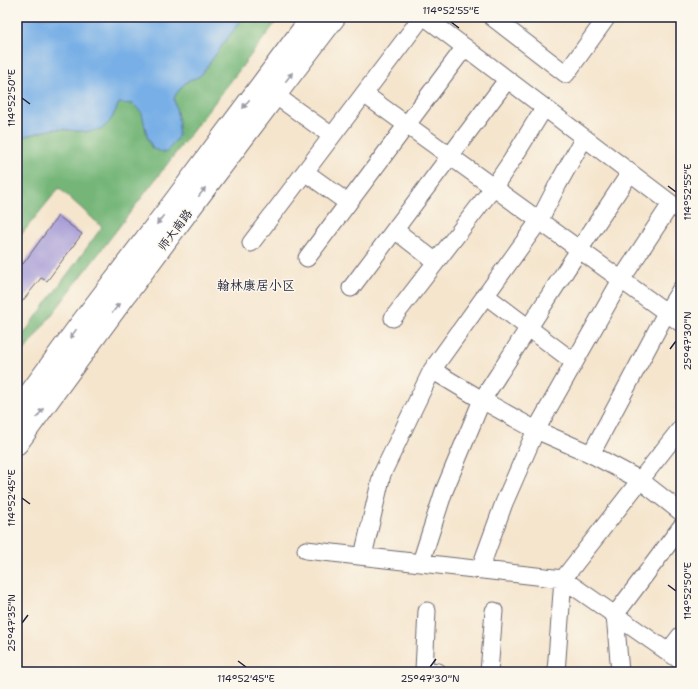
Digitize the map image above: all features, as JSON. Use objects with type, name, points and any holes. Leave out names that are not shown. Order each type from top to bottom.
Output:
[{"type":"main road","name":"师大南路","points":[[17,411],[79,326],[312,17]]},
{"type":"main road","name":"师大南路","points":[[17,444],[96,335],[335,17]]},
{"type":"street","points":[[251,243],[424,17],[676,208],[621,280],[536,430],[504,503],[480,569]]},
{"type":"street","points":[[501,20],[566,74],[607,17]]},
{"type":"street","points":[[307,258],[465,47]]},
{"type":"street","points":[[351,288],[507,80]]},
{"type":"street","points":[[364,94],[681,323]]},
{"type":"street","points":[[275,95],[332,136]]},
{"type":"street","points":[[393,318],[493,188],[544,108]]},
{"type":"street","points":[[363,556],[382,474],[432,370],[539,221],[584,138]]},
{"type":"street","points":[[305,172],[348,203]]},
{"type":"street","points":[[421,562],[444,491],[482,400],[630,173]]},
{"type":"street","points":[[395,230],[436,262]]},
{"type":"street","points":[[591,454],[666,313],[681,289]]},
{"type":"street","points":[[486,295],[574,362]]},
{"type":"street","points":[[432,370],[536,430],[591,454],[640,480],[681,512]]},
{"type":"street","points":[[556,672],[563,579],[681,428]]},
{"type":"street","points":[[620,672],[615,614],[681,527]]},
{"type":"street","points":[[306,550],[563,579],[675,656],[681,635]]},
{"type":"street","points":[[427,611],[424,670],[438,672]]},
{"type":"street","points":[[489,672],[494,611]]},
{"type":"green space","points":[[243,17],[280,17],[17,360],[17,343],[102,227],[59,188],[20,236],[17,236],[17,139],[55,129],[88,132],[112,118],[119,103],[133,104],[142,113],[147,136],[152,149],[179,123],[174,99],[176,94],[186,82],[200,76]]},
{"type":"water","points":[[17,17],[243,17],[200,76],[186,82],[176,94],[174,99],[179,123],[178,137],[166,153],[153,149],[147,136],[142,113],[133,104],[119,103],[108,124],[96,130],[47,130],[17,139]]},
{"type":"building","points":[[58,216],[82,234],[47,281],[41,278],[17,308],[17,260],[23,264]]},
{"type":"district","name":"翰林康居小区","points":[[256,285]]}]
